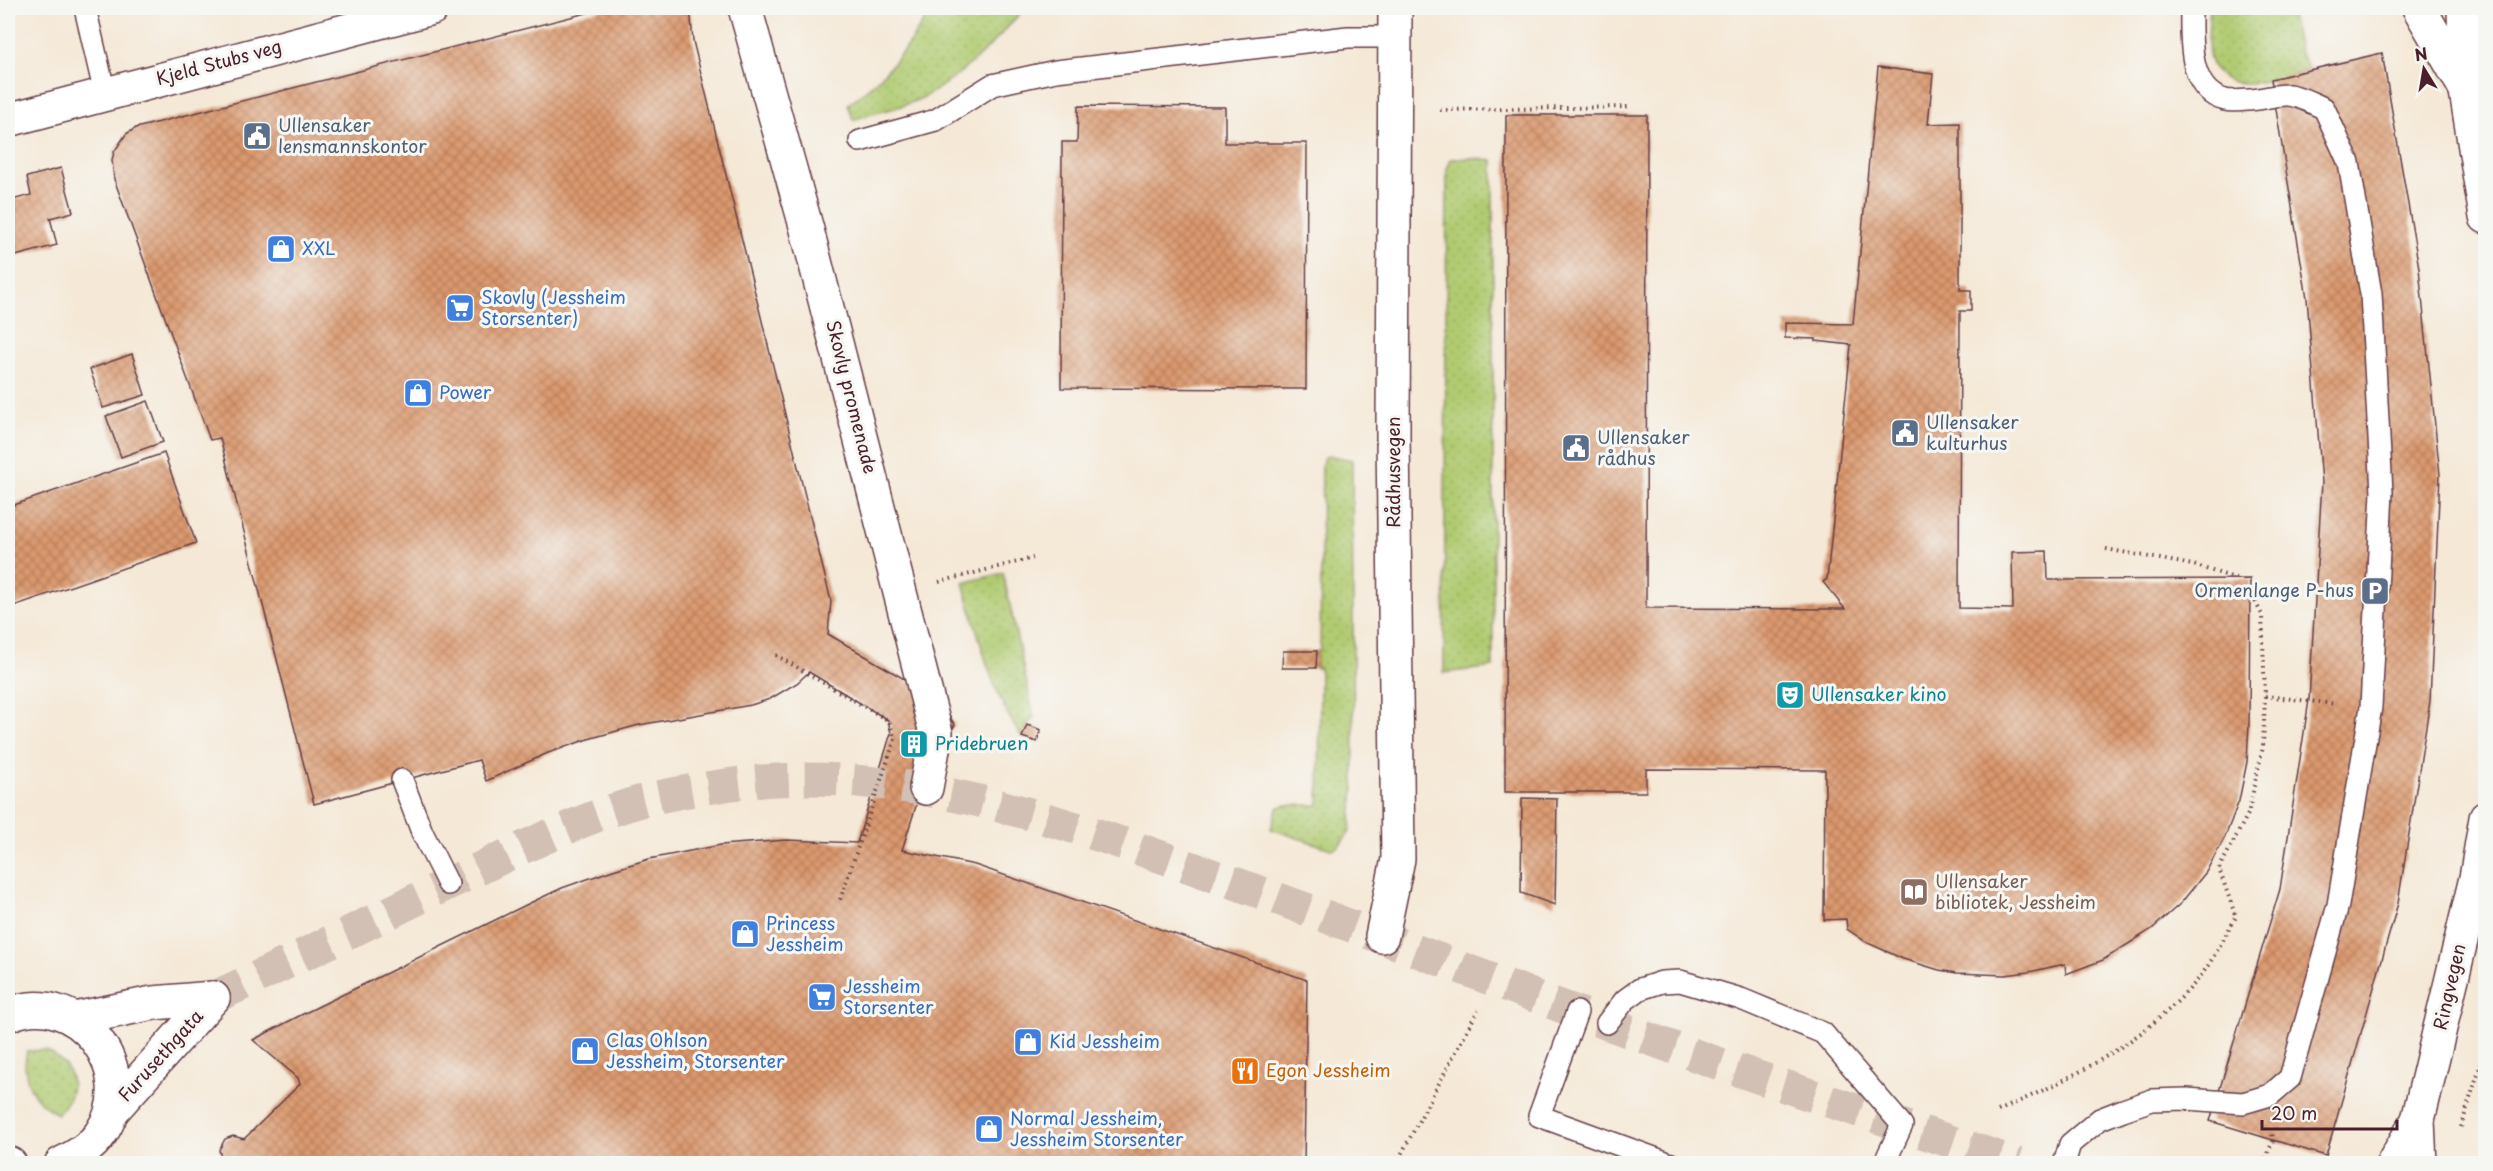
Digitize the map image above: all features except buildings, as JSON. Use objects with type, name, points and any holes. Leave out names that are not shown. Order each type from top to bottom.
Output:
[{"type":"street","name":"Kjeld Stubs veg","points":[[8,120],[432,8]]},
{"type":"street","name":"Skovly promenade","points":[[745,8],[806,226],[936,733],[926,788]]},
{"type":"street","points":[[2418,8],[2466,91]]},
{"type":"street","points":[[2464,8],[2466,91],[2486,217]]},
{"type":"street","name":"Rådhusvegen","points":[[1382,936],[1398,859],[1393,435],[1395,22]]},
{"type":"street","name":"Ringvegen","points":[[2393,1164],[2418,1119],[2476,878],[2486,818]]},
{"type":"street","points":[[8,989],[21,1012],[56,1012],[75,1019],[105,1049],[112,1069],[115,1090],[106,1136],[61,1164]]},
{"type":"street","name":"Furusethgata","points":[[75,1019],[153,1003],[213,998],[106,1136]]},
{"type":"street","name":"Ringvegen","points":[[2418,1119],[2420,1164]]},
{"type":"lane","points":[[85,8],[105,94]]},
{"type":"lane","points":[[2064,1164],[2070,1144],[2100,1119],[2122,1110],[2152,1100],[2186,1099],[2243,1103],[2270,1095],[2290,1077],[2338,905],[2371,707],[2382,492],[2371,294],[2349,163],[2324,108],[2290,95],[2251,100],[2224,100],[2211,92],[2201,81],[2194,64],[2191,40],[2192,8]]},
{"type":"lane","points":[[860,141],[936,120],[992,85],[1056,71],[1348,37],[1395,22]]},
{"type":"lane","points":[[402,780],[422,832],[448,884]]},
{"type":"lane","points":[[1607,1023],[1625,1000],[1640,989],[1662,982],[1680,981],[1741,999],[1823,1033],[1902,1125],[1884,1164]]},
{"type":"lane","points":[[1577,1012],[1539,1116],[1671,1164]]},
{"type":"path","points":[[1440,110],[1629,107]]},
{"type":"path","points":[[2106,549],[2193,565],[2238,579]]},
{"type":"path","points":[[961,576],[1033,558]]},
{"type":"path","points":[[1998,1111],[2077,1075],[2144,1032],[2196,983],[2236,917],[2219,869],[2248,814],[2263,747],[2265,696],[2262,615],[2250,591]]},
{"type":"path","points":[[776,655],[889,721],[895,739],[840,900]]},
{"type":"path","points":[[2265,696],[2371,707]]},
{"type":"path","points":[[1396,1164],[1478,1010]]},
{"type":"path","points":[[2460,1130],[2486,1048]]},
{"type":"green space","points":[[932,8],[1025,8],[978,57],[952,79],[924,97],[853,120],[848,104],[885,73],[915,35]]},
{"type":"green space","points":[[2210,8],[2289,8],[2300,52],[2309,70],[2254,83],[2239,83],[2227,79],[2217,72],[2210,59],[2208,40]]},
{"type":"green space","points":[[1451,159],[1493,160],[1493,667],[1444,673],[1447,169]]},
{"type":"green space","points":[[1332,456],[1352,460],[1354,788],[1350,832],[1338,847],[1331,849],[1271,829],[1277,808],[1285,805],[1319,805],[1320,668],[1316,668],[1317,651],[1320,651],[1322,464],[1324,457]]},
{"type":"green space","points":[[1003,573],[1034,717],[1027,725],[1022,737],[1011,720],[993,682],[963,583]]},
{"type":"green space","points":[[45,1050],[62,1063],[71,1078],[70,1096],[58,1114],[35,1096],[25,1070],[27,1051]]},
{"type":"tunnel","points":[[213,998],[524,847],[573,825],[622,807],[687,791],[726,785],[789,779],[851,781],[912,788],[974,800],[1034,815],[1094,834],[1300,907],[1676,1048],[2018,1164]]},
{"type":"place","name":"Ullensaker lensmannskontor","points":[[257,136]]},
{"type":"place","name":"XXL","points":[[281,249]]},
{"type":"place","name":"Skovly (Jessheim Storsenter)","points":[[460,308]]},
{"type":"place","name":"Power","points":[[418,393]]},
{"type":"place","name":"Ullensaker kulturhus","points":[[1905,433]]},
{"type":"place","name":"Ullensaker rådhus","points":[[1576,448]]},
{"type":"place","name":"Ormenlange P-hus","points":[[2375,591]]},
{"type":"place","name":"Ullensaker kino","points":[[1790,695]]},
{"type":"place","name":"Pridebruen","points":[[914,744]]},
{"type":"place","name":"Ullensaker bibliotek, Jessheim","points":[[1914,892]]},
{"type":"place","name":"Princess Jessheim","points":[[745,934]]},
{"type":"place","name":"Jessheim Storsenter","points":[[822,997]]},
{"type":"place","name":"Kid Jessheim","points":[[1028,1042]]},
{"type":"place","name":"Clas Ohlson Jessheim, Storsenter","points":[[585,1051]]},
{"type":"place","name":"Egon Jessheim","points":[[1245,1071]]},
{"type":"place","name":"Normal Jessheim, Jessheim Storsenter","points":[[989,1129]]}]
